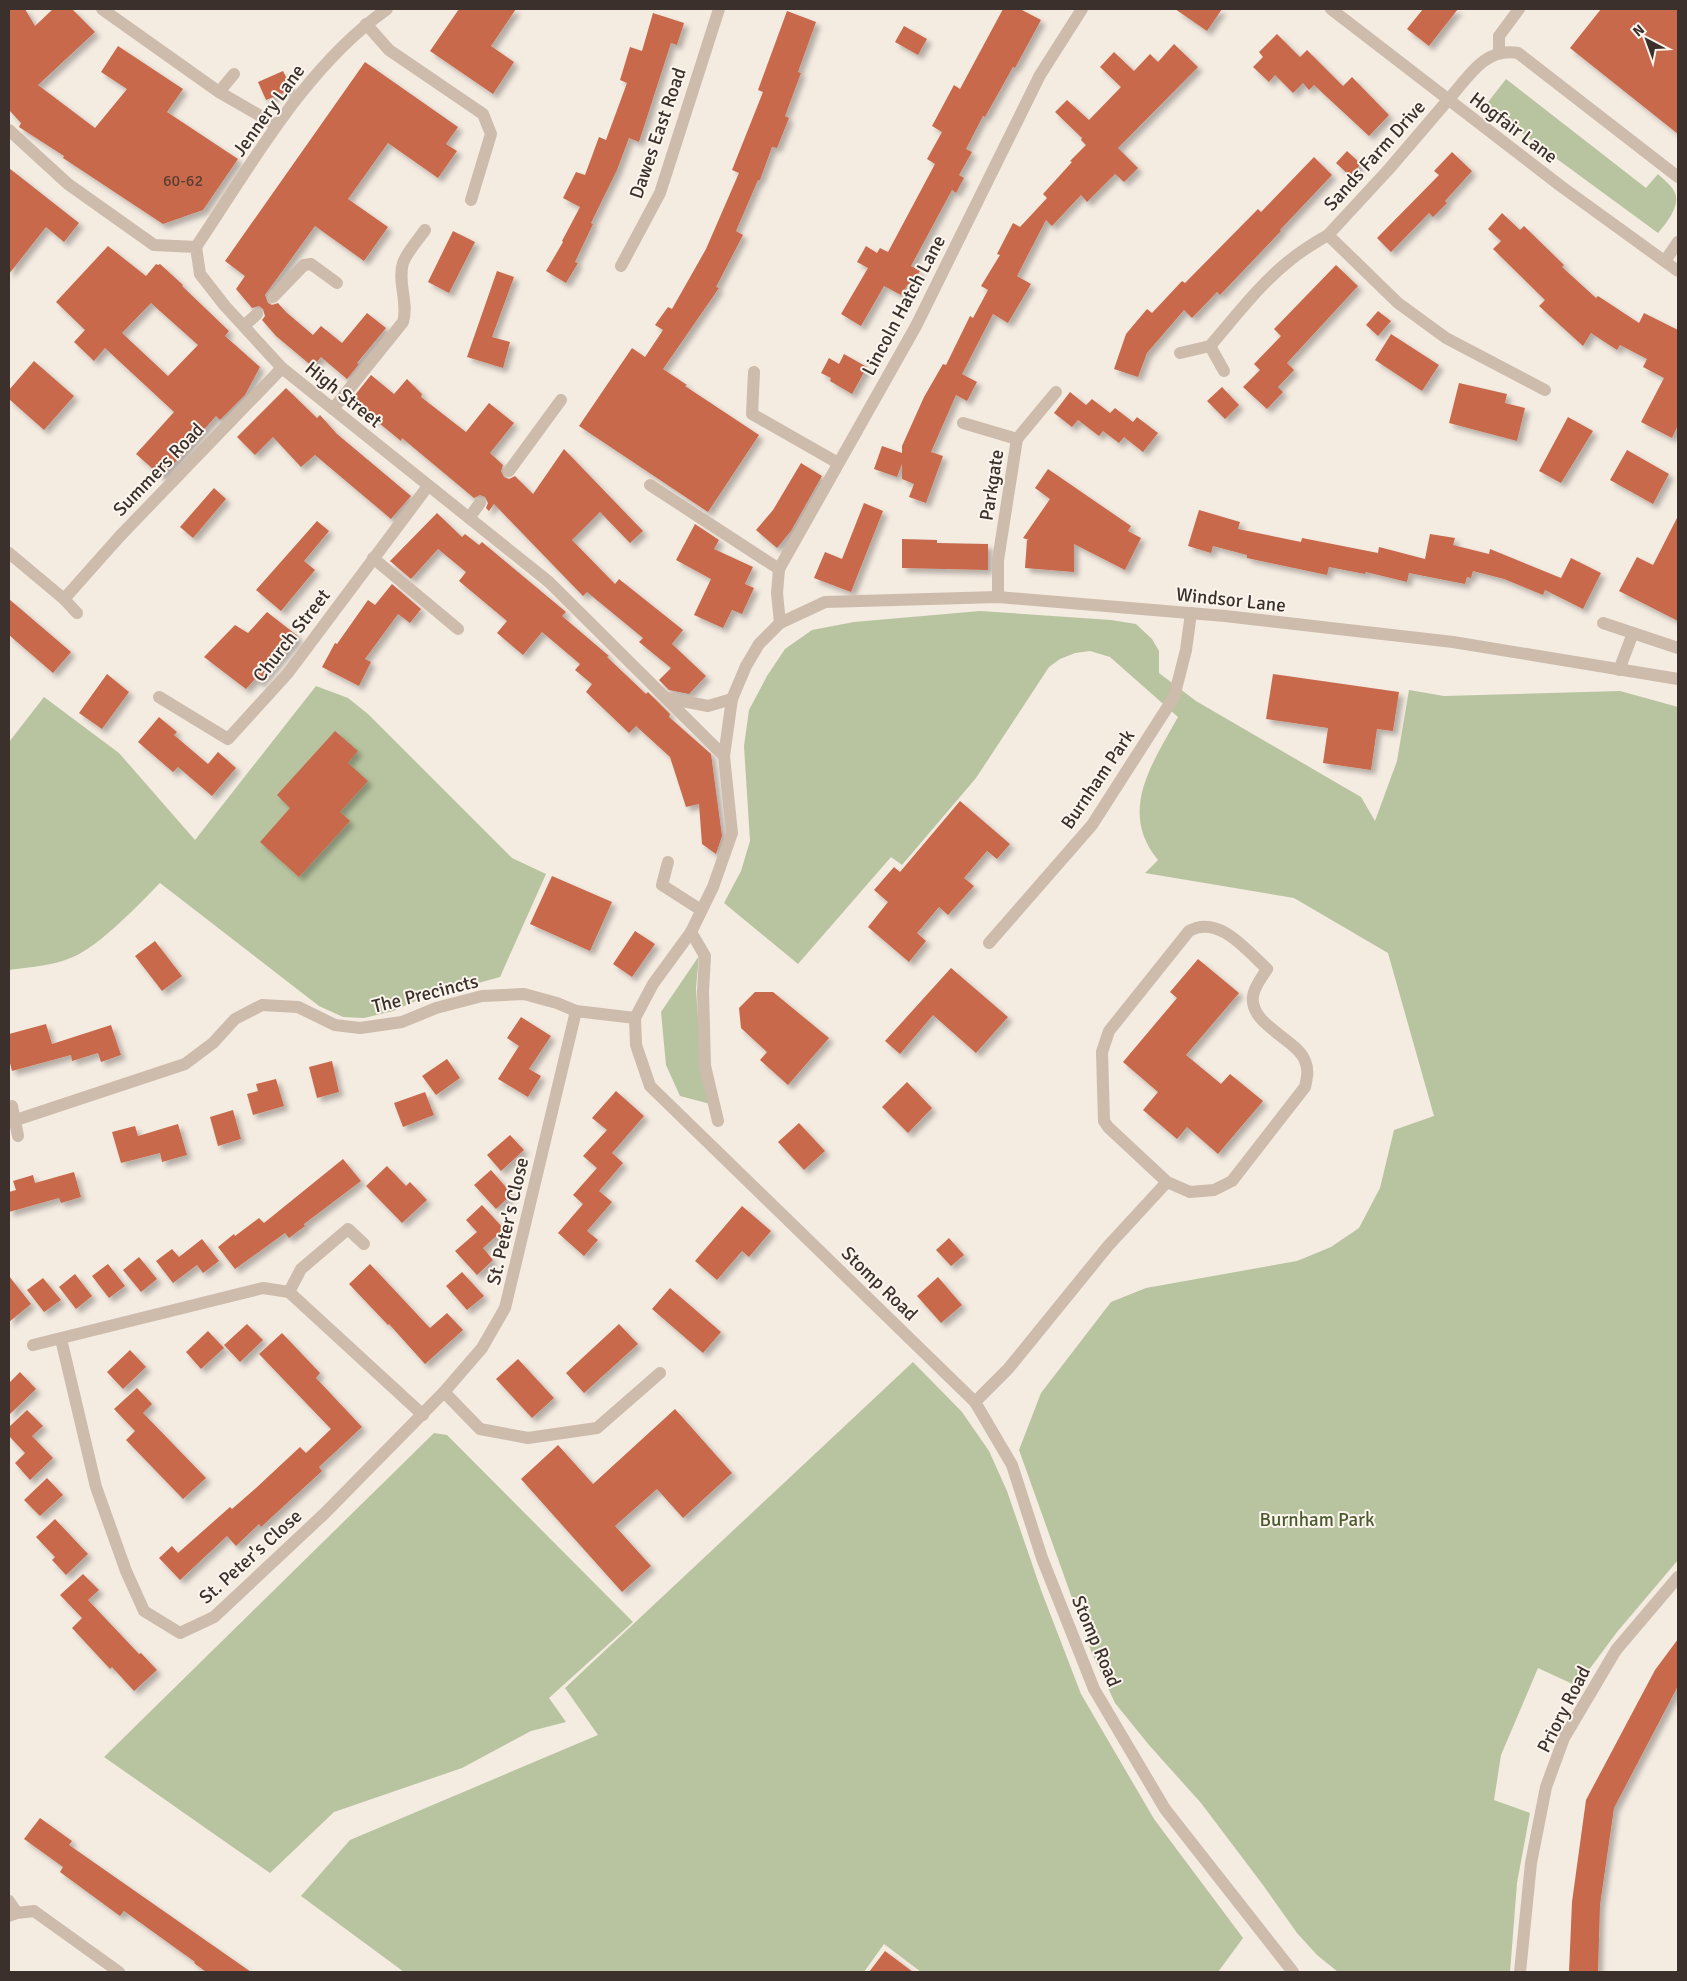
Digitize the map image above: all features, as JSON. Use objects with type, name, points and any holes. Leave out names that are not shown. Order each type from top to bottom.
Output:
[{"type":"street","points":[[102,9],[219,92],[276,125]]},
{"type":"street","name":"Jennery Lane","points":[[196,247],[276,125],[335,53],[366,24],[387,9]]},
{"type":"street","name":"Dawes East Road","points":[[621,266],[660,193],[719,9]]},
{"type":"street","name":"Lincoln Hatch Lane","points":[[780,623],[777,593],[779,568],[916,326],[1040,76],[1082,9]]},
{"type":"street","name":"Hogfair Lane","points":[[1331,9],[1562,187],[1678,271]]},
{"type":"street","points":[[1519,9],[1499,36],[1499,53],[1512,52],[1523,56],[1678,177]]},
{"type":"street","points":[[366,24],[389,50],[483,114],[491,134],[471,200]]},
{"type":"street","name":"Sands Farm Drive","points":[[1210,346],[1275,274],[1294,257],[1328,235],[1389,169],[1483,60],[1499,53]]},
{"type":"street","points":[[219,92],[234,74]]},
{"type":"street","points":[[9,130],[68,184],[154,245],[196,247]]},
{"type":"street","points":[[333,409],[403,322],[406,314],[401,273],[404,261],[425,230]]},
{"type":"street","name":"Sands Farm Drive","points":[[1328,235],[1398,303],[1446,338],[1545,390]]},
{"type":"street","points":[[1665,261],[1678,242]]},
{"type":"street","name":"High Street","points":[[196,247],[200,274],[225,306],[282,368],[549,582],[724,756]]},
{"type":"street","points":[[273,297],[304,264],[311,264],[337,284]]},
{"type":"street","points":[[244,326],[257,314]]},
{"type":"street","points":[[1180,353],[1210,346],[1224,371]]},
{"type":"street","name":"Summers Road","points":[[64,599],[120,536],[282,368]]},
{"type":"street","points":[[754,372],[752,414],[838,463]]},
{"type":"street","name":"Parkgate","points":[[998,597],[998,560],[1017,439],[1056,392]]},
{"type":"street","points":[[509,471],[561,400]]},
{"type":"street","points":[[963,423],[1017,439]]},
{"type":"street","points":[[650,485],[779,568]]},
{"type":"street","name":"Church Street","points":[[159,697],[228,739],[288,673],[428,486]]},
{"type":"street","points":[[468,518],[480,503]]},
{"type":"street","points":[[9,553],[64,599],[77,613]]},
{"type":"street","points":[[373,558],[458,630]]},
{"type":"street","name":"Windsor Lane","points":[[780,623],[824,602],[998,597],[1191,613],[1453,642],[1678,679]]},
{"type":"street","name":"Burnham Park","points":[[989,943],[1092,825],[1174,697],[1186,650],[1191,613]]},
{"type":"street","points":[[635,1018],[653,984],[690,932],[713,887],[732,833],[724,756],[732,700],[746,666],[759,644],[780,623]]},
{"type":"street","points":[[1603,623],[1678,648]]},
{"type":"street","points":[[1619,670],[1633,633]]},
{"type":"street","points":[[667,698],[708,706],[732,700]]},
{"type":"street","points":[[668,862],[662,885],[701,910]]},
{"type":"street","points":[[1198,926],[1209,926],[1220,929],[1267,969],[1253,996],[1254,1008],[1262,1019],[1304,1058],[1308,1071],[1307,1079],[1305,1087],[1285,1116],[1232,1181],[1214,1190],[1190,1192],[1166,1182],[1108,1128],[1104,1121],[1102,1052],[1109,1031],[1189,931],[1198,926]]},
{"type":"street","points":[[690,932],[705,956],[703,991],[705,1066],[718,1121]]},
{"type":"street","name":"The Precincts","points":[[16,1120],[185,1064],[213,1043],[235,1019],[262,1006],[298,1007],[335,1025],[360,1028],[402,1022],[436,1008],[482,996],[524,994],[557,1003],[576,1011],[635,1018]]},
{"type":"street","name":"St. Peter's Close","points":[[61,1339],[96,1487],[126,1571],[144,1611],[180,1633],[214,1617],[324,1514],[423,1415],[482,1348],[506,1308],[576,1011]]},
{"type":"street","name":"Stomp Road","points":[[635,1018],[636,1045],[650,1086],[975,1402],[1012,1465],[1042,1558],[1094,1689],[1165,1809],[1293,1972]]},
{"type":"street","points":[[12,1106],[18,1136]]},
{"type":"street","points":[[975,1402],[1008,1369],[1108,1246],[1166,1182]]},
{"type":"street","points":[[289,1292],[301,1270],[348,1229],[364,1244]]},
{"type":"street","points":[[33,1345],[263,1288],[289,1292],[423,1415]]},
{"type":"street","points":[[444,1392],[480,1429],[528,1438],[597,1428],[660,1373]]},
{"type":"street","name":"Priory Road","points":[[1520,1972],[1531,1863],[1546,1787],[1564,1738],[1616,1650],[1678,1576]]},
{"type":"street","points":[[9,1901],[13,1914],[34,1911],[120,1972]]},
{"type":"green space","points":[[1506,79],[1646,188],[1658,174],[1669,184],[1676,196],[1675,208],[1658,233],[1485,106]]},
{"type":"green space","name":"Burnham Park","points":[[980,611],[1111,620],[1136,624],[1152,639],[1159,651],[1159,673],[1196,701],[1361,797],[1375,821],[1397,761],[1409,690],[1444,696],[1620,691],[1678,707],[1678,1560],[1617,1632],[1577,1686],[1538,1668],[1501,1755],[1494,1800],[1530,1813],[1517,1883],[1510,1972],[1338,1972],[1317,1955],[1297,1933],[1201,1803],[1149,1745],[1115,1703],[1091,1651],[1019,1450],[1041,1393],[1111,1302],[1146,1288],[1297,1261],[1331,1247],[1359,1228],[1380,1188],[1394,1130],[1434,1116],[1388,953],[1294,898],[1145,873],[1158,860],[1146,842],[1141,824],[1140,806],[1143,788],[1158,752],[1178,717],[1110,657],[1090,651],[1075,653],[1060,659],[1049,667],[976,778],[902,865],[891,857],[798,964],[724,903],[741,871],[750,841],[744,746],[749,710],[767,676],[785,649],[812,630],[854,622]]},
{"type":"green space","points":[[316,686],[348,698],[368,714],[512,858],[546,874],[500,977],[420,999],[393,1011],[364,1018],[343,1017],[319,1006],[160,883],[119,924],[84,951],[57,962],[9,970],[9,742],[44,697],[119,753],[195,840]]},
{"type":"green space","points":[[699,956],[696,988],[700,1049],[718,1106],[680,1096],[666,1065],[661,1012]]},
{"type":"green space","points":[[913,1362],[962,1412],[989,1451],[1007,1491],[1041,1590],[1081,1694],[1154,1819],[1243,1938],[1218,1972],[921,1972],[884,1944],[864,1972],[404,1972],[301,1896],[350,1840],[598,1735],[565,1688]]},
{"type":"green space","points":[[434,1433],[447,1435],[633,1622],[549,1698],[566,1722],[531,1731],[462,1768],[334,1812],[270,1873],[104,1757]]},
{"type":"building","points":[[9,9],[25,9],[35,26],[53,9],[72,9],[95,32],[38,85],[95,128],[127,89],[101,72],[118,46],[183,89],[167,112],[238,159],[203,210],[163,224],[19,127],[21,123],[9,110]]},
{"type":"building","points":[[459,9],[516,9],[491,46],[514,62],[493,94],[430,51]]},
{"type":"building","points":[[1003,9],[1020,9],[1041,20],[1015,68],[1013,67],[985,117],[983,116],[966,149],[972,152],[959,175],[964,178],[956,193],[952,190],[911,266],[920,271],[911,286],[908,284],[901,295],[884,286],[861,326],[841,314],[868,268],[857,262],[866,246],[877,253],[880,248],[888,252],[935,164],[927,159],[942,132],[932,126],[954,85],[960,89]]},
{"type":"building","points":[[1175,9],[1222,9],[1207,31]]},
{"type":"building","points":[[1423,9],[1458,9],[1429,46],[1407,29]]},
{"type":"building","points":[[1601,9],[1678,9],[1678,134],[1570,48]]},
{"type":"building","points":[[787,11],[816,22],[798,72],[801,73],[785,116],[789,118],[777,148],[772,147],[760,180],[758,180],[736,231],[743,235],[716,287],[719,288],[663,369],[687,385],[685,386],[759,435],[708,512],[579,426],[632,348],[645,357],[663,330],[655,325],[668,307],[672,309],[706,249],[739,173],[732,170],[763,92],[758,90]]},
{"type":"building","points":[[653,13],[684,23],[677,45],[671,43],[639,142],[629,138],[617,170],[591,223],[593,224],[575,262],[578,263],[566,283],[546,271],[580,207],[563,198],[576,172],[585,175],[599,137],[606,140],[627,83],[620,80],[630,47],[642,51]]},
{"type":"building","points":[[904,26],[927,39],[918,55],[895,42]]},
{"type":"building","points":[[1277,34],[1300,57],[1307,50],[1343,86],[1352,77],[1389,115],[1369,136],[1314,85],[1309,90],[1303,83],[1293,93],[1275,75],[1269,82],[1253,67],[1263,57],[1259,52]]},
{"type":"building","points":[[1174,44],[1198,67],[1118,148],[1138,168],[1124,182],[1115,174],[1087,202],[1081,195],[1052,226],[1046,220],[1017,276],[1031,284],[1008,323],[993,314],[962,374],[977,382],[967,401],[956,395],[931,452],[943,456],[926,503],[909,497],[914,484],[902,479],[902,464],[897,477],[874,469],[882,446],[902,453],[902,446],[924,397],[943,364],[946,365],[970,316],[973,318],[988,290],[981,286],[1000,255],[997,254],[1013,223],[1020,227],[1047,198],[1043,194],[1086,145],[1081,140],[1082,138],[1055,112],[1067,100],[1089,120],[1121,87],[1100,67],[1114,52],[1134,71],[1150,54],[1158,62]]},
{"type":"building","points":[[365,62],[458,127],[446,144],[457,151],[438,178],[388,143],[348,199],[388,227],[364,261],[315,226],[265,295],[268,303],[272,305],[278,303],[313,335],[321,326],[342,343],[367,313],[386,328],[357,363],[359,364],[347,379],[321,357],[313,367],[276,336],[262,320],[265,316],[263,309],[259,306],[252,308],[236,289],[245,276],[225,261]]},
{"type":"building","points":[[283,71],[292,89],[266,100],[258,82]]},
{"type":"building","points":[[1347,151],[1361,164],[1350,176],[1336,163]]},
{"type":"building","points":[[1452,152],[1472,171],[1445,201],[1447,203],[1433,217],[1429,213],[1391,252],[1377,238],[1439,175],[1434,171]]},
{"type":"building","points":[[1314,157],[1332,175],[1281,231],[1220,295],[1217,292],[1192,318],[1184,310],[1147,353],[1138,377],[1114,369],[1126,334],[1147,309],[1152,313],[1182,281],[1185,283],[1258,209],[1261,212]]},
{"type":"building","points":[[9,168],[79,223],[64,242],[46,227],[9,274]]},
{"type":"building","points":[[1502,213],[1520,230],[1524,226],[1564,265],[1562,267],[1596,298],[1598,296],[1639,323],[1644,313],[1678,330],[1678,425],[1672,438],[1641,422],[1664,378],[1643,367],[1647,359],[1620,345],[1617,350],[1591,333],[1583,346],[1539,306],[1545,300],[1493,249],[1501,241],[1488,229]]},
{"type":"building","points":[[453,231],[475,242],[449,293],[428,282]]},
{"type":"building","points":[[108,246],[146,276],[156,264],[160,264],[229,331],[225,336],[260,367],[245,395],[220,420],[216,416],[162,477],[136,454],[174,412],[105,348],[94,361],[74,342],[85,330],[56,302]],"holes":[[[151,303],[198,345],[168,376],[122,333]]]},
{"type":"building","points":[[1336,265],[1358,286],[1287,363],[1294,370],[1278,387],[1283,392],[1267,409],[1243,387],[1260,370],[1254,364],[1281,336],[1274,329]]},
{"type":"building","points":[[497,271],[514,277],[492,337],[510,342],[503,368],[467,357]]},
{"type":"building","points":[[1378,311],[1391,321],[1378,336],[1366,325]]},
{"type":"building","points":[[1391,334],[1439,365],[1422,391],[1375,360]]},
{"type":"building","points":[[844,354],[867,367],[852,394],[830,381],[831,378],[821,373],[829,358],[839,364]]},
{"type":"building","points":[[34,361],[74,396],[44,430],[9,399],[9,390]]},
{"type":"building","points":[[371,375],[394,394],[407,379],[422,394],[421,397],[466,432],[489,403],[514,423],[490,453],[503,465],[501,471],[504,477],[509,479],[515,476],[533,494],[564,449],[643,531],[630,543],[600,512],[572,540],[615,584],[619,579],[683,630],[672,644],[706,676],[689,694],[669,690],[659,680],[671,668],[639,642],[643,638],[587,592],[583,596],[494,504],[489,511],[486,508],[488,503],[485,497],[480,495],[474,498],[402,438],[401,441],[351,400]]},
{"type":"building","points":[[1459,383],[1507,394],[1505,403],[1525,408],[1517,441],[1449,423]]},
{"type":"building","points":[[1222,387],[1239,405],[1225,419],[1207,401]]},
{"type":"building","points":[[286,388],[317,418],[320,415],[337,434],[411,496],[391,519],[315,455],[301,467],[273,437],[255,455],[237,437]]},
{"type":"building","points":[[1070,392],[1086,405],[1092,399],[1110,413],[1115,408],[1133,422],[1137,417],[1158,433],[1143,452],[1124,437],[1119,443],[1103,431],[1099,436],[1078,420],[1072,427],[1054,413]]},
{"type":"building","points":[[1568,417],[1593,431],[1561,483],[1539,471]]},
{"type":"building","points":[[1627,450],[1669,474],[1653,504],[1610,480]]},
{"type":"building","points":[[801,463],[822,476],[791,531],[777,548],[756,530],[773,510]]},
{"type":"building","points":[[1048,469],[1131,526],[1128,531],[1141,538],[1125,570],[1074,544],[1074,572],[1025,568],[1027,540],[1029,540],[1023,538],[1050,499],[1035,488]]},
{"type":"building","points":[[214,488],[226,499],[193,538],[180,527]]},
{"type":"building","points":[[864,503],[883,511],[851,592],[814,578],[825,552],[842,559]]},
{"type":"building","points":[[1199,510],[1240,522],[1238,529],[1301,542],[1302,538],[1378,553],[1379,547],[1425,559],[1430,534],[1455,538],[1453,545],[1489,554],[1490,549],[1561,578],[1571,558],[1601,573],[1583,609],[1545,590],[1543,595],[1504,579],[1473,571],[1471,578],[1467,577],[1465,584],[1409,573],[1407,582],[1366,572],[1365,574],[1329,567],[1327,575],[1247,558],[1247,555],[1213,546],[1211,553],[1188,546]]},
{"type":"building","points":[[437,513],[462,537],[465,534],[479,545],[482,542],[566,612],[562,616],[609,656],[607,657],[646,694],[648,692],[670,714],[669,717],[711,754],[722,836],[716,854],[702,844],[699,804],[686,807],[670,757],[636,726],[629,733],[586,692],[592,684],[575,670],[580,664],[542,632],[523,655],[497,633],[507,621],[459,581],[466,572],[438,549],[411,579],[390,561]]},
{"type":"building","points":[[1678,516],[1678,621],[1619,591],[1637,557],[1653,565]]},
{"type":"building","points":[[317,521],[329,531],[304,561],[315,570],[281,611],[256,590]]},
{"type":"building","points":[[695,524],[719,540],[714,549],[753,567],[745,584],[754,588],[742,614],[732,610],[723,628],[694,615],[711,579],[676,560]]},
{"type":"building","points":[[902,539],[937,540],[937,543],[988,544],[988,570],[902,568]]},
{"type":"building","points":[[392,584],[421,609],[410,623],[398,614],[365,659],[371,662],[359,686],[322,667],[335,643],[337,644],[368,600],[375,605]]},
{"type":"building","points":[[9,599],[71,652],[53,673],[9,635]]},
{"type":"building","points":[[267,612],[299,637],[260,683],[255,679],[246,689],[204,657],[235,625],[248,633]]},
{"type":"building","points":[[107,674],[129,692],[102,729],[79,713]]},
{"type":"building","points":[[1273,674],[1399,692],[1393,731],[1377,729],[1371,770],[1323,763],[1328,728],[1266,719]]},
{"type":"building","points":[[159,717],[177,732],[174,735],[208,764],[218,752],[236,768],[212,796],[178,767],[173,772],[138,742]]},
{"type":"building","points":[[335,731],[358,751],[348,763],[368,781],[340,812],[350,821],[299,877],[260,842],[290,808],[277,795]]},
{"type":"building","points":[[960,801],[1010,844],[997,859],[987,851],[964,878],[974,886],[948,915],[939,907],[917,933],[926,941],[909,962],[868,927],[888,902],[874,890],[894,867],[900,872]]},
{"type":"building","points":[[552,876],[612,902],[590,951],[530,924]]},
{"type":"building","points":[[635,931],[655,944],[632,977],[613,964]]},
{"type":"building","points":[[155,941],[182,976],[162,991],[135,956]]},
{"type":"building","points":[[1198,959],[1239,993],[1186,1055],[1221,1084],[1230,1074],[1263,1101],[1218,1154],[1187,1127],[1177,1139],[1143,1110],[1158,1092],[1123,1062],[1177,998],[1170,992]]},
{"type":"building","points":[[951,968],[1008,1017],[976,1053],[933,1015],[900,1054],[885,1041]]},
{"type":"building","points":[[755,992],[773,992],[829,1038],[788,1085],[760,1060],[767,1052],[741,1028],[739,1008]]},
{"type":"building","points":[[521,1017],[551,1036],[529,1069],[541,1076],[528,1097],[498,1079],[519,1046],[507,1038]]},
{"type":"building","points":[[46,1024],[52,1044],[111,1025],[121,1055],[101,1062],[98,1053],[72,1061],[71,1055],[12,1071],[9,1059],[9,1034]]},
{"type":"building","points":[[447,1059],[460,1078],[436,1095],[422,1076]]},
{"type":"building","points":[[332,1061],[339,1092],[317,1098],[309,1067]]},
{"type":"building","points":[[276,1079],[284,1106],[253,1115],[247,1094],[258,1091],[256,1084]]},
{"type":"building","points":[[907,1082],[932,1108],[908,1133],[882,1107]]},
{"type":"building","points":[[616,1091],[644,1116],[612,1153],[623,1163],[599,1191],[612,1202],[587,1231],[598,1240],[584,1256],[558,1233],[583,1204],[573,1195],[597,1168],[583,1156],[607,1130],[592,1118]]},
{"type":"building","points":[[425,1092],[434,1115],[403,1127],[394,1103]]},
{"type":"building","points":[[233,1110],[241,1139],[218,1146],[210,1117]]},
{"type":"building","points":[[799,1123],[825,1151],[804,1170],[778,1142]]},
{"type":"building","points":[[178,1124],[187,1155],[162,1162],[160,1153],[121,1163],[112,1132],[135,1126],[138,1136]]},
{"type":"building","points":[[510,1135],[524,1150],[501,1171],[487,1155]]},
{"type":"building","points":[[343,1159],[361,1181],[304,1224],[305,1226],[289,1238],[285,1233],[235,1269],[218,1247],[259,1218],[264,1223]]},
{"type":"building","points":[[387,1166],[406,1186],[410,1182],[427,1200],[402,1223],[366,1186]]},
{"type":"building","points":[[491,1170],[512,1194],[496,1209],[474,1185]]},
{"type":"building","points":[[74,1172],[81,1197],[61,1203],[59,1198],[9,1212],[9,1192],[16,1190],[13,1181],[33,1175],[35,1183]]},
{"type":"building","points":[[482,1205],[504,1229],[483,1248],[493,1260],[477,1275],[455,1251],[477,1232],[466,1220]]},
{"type":"building","points":[[742,1206],[771,1231],[749,1257],[742,1251],[717,1280],[695,1261]]},
{"type":"building","points":[[949,1238],[964,1255],[951,1266],[936,1250]]},
{"type":"building","points":[[202,1239],[219,1261],[203,1273],[197,1265],[173,1283],[156,1261],[172,1249],[179,1257]]},
{"type":"building","points":[[139,1257],[157,1279],[141,1292],[123,1270]]},
{"type":"building","points":[[108,1264],[125,1286],[109,1298],[92,1276]]},
{"type":"building","points":[[370,1264],[430,1328],[447,1313],[463,1330],[425,1364],[349,1284]]},
{"type":"building","points":[[462,1272],[484,1296],[467,1310],[446,1286]]},
{"type":"building","points":[[75,1274],[92,1296],[76,1309],[59,1287]]},
{"type":"building","points":[[9,1276],[31,1304],[9,1322]]},
{"type":"building","points":[[938,1277],[962,1305],[941,1323],[917,1296]]},
{"type":"building","points":[[43,1278],[61,1300],[44,1312],[27,1290]]},
{"type":"building","points":[[670,1288],[721,1332],[703,1353],[652,1309]]},
{"type":"building","points":[[247,1324],[263,1340],[240,1362],[224,1345]]},
{"type":"building","points":[[619,1324],[638,1344],[584,1393],[566,1373]]},
{"type":"building","points":[[208,1331],[224,1348],[201,1369],[186,1352]]},
{"type":"building","points":[[282,1333],[320,1373],[316,1378],[362,1427],[319,1467],[322,1471],[261,1527],[259,1524],[236,1546],[227,1536],[180,1580],[159,1558],[172,1546],[178,1553],[230,1507],[232,1509],[300,1447],[306,1453],[331,1429],[259,1354]]},
{"type":"building","points":[[130,1350],[146,1367],[123,1389],[107,1372]]},
{"type":"building","points":[[518,1359],[554,1398],[532,1418],[496,1379]]},
{"type":"building","points":[[20,1372],[36,1389],[9,1415],[9,1383]]},
{"type":"building","points":[[137,1388],[152,1404],[143,1413],[206,1478],[183,1499],[126,1440],[135,1431],[114,1409]]},
{"type":"building","points":[[675,1409],[732,1473],[683,1518],[657,1489],[615,1526],[651,1566],[622,1592],[521,1479],[558,1445],[593,1484]]},
{"type":"building","points":[[27,1410],[43,1426],[32,1436],[53,1458],[30,1480],[15,1463],[25,1453],[9,1436],[9,1427]]},
{"type":"building","points":[[47,1478],[63,1495],[40,1516],[24,1500]]},
{"type":"building","points":[[55,1519],[88,1554],[66,1575],[52,1560],[55,1557],[36,1537]]},
{"type":"building","points":[[83,1574],[99,1590],[88,1600],[139,1654],[141,1653],[157,1670],[134,1691],[112,1667],[110,1669],[72,1628],[82,1618],[60,1595]]},
{"type":"building","points":[[1678,1639],[1678,1686],[1614,1808],[1600,1905],[1598,1972],[1569,1972],[1572,1902],[1586,1800],[1655,1670]]},
{"type":"building","points":[[40,1818],[72,1841],[69,1845],[251,1972],[206,1972],[124,1911],[120,1916],[60,1872],[63,1867],[24,1839]]},
{"type":"building","points":[[885,1951],[913,1972],[869,1972]]}]
